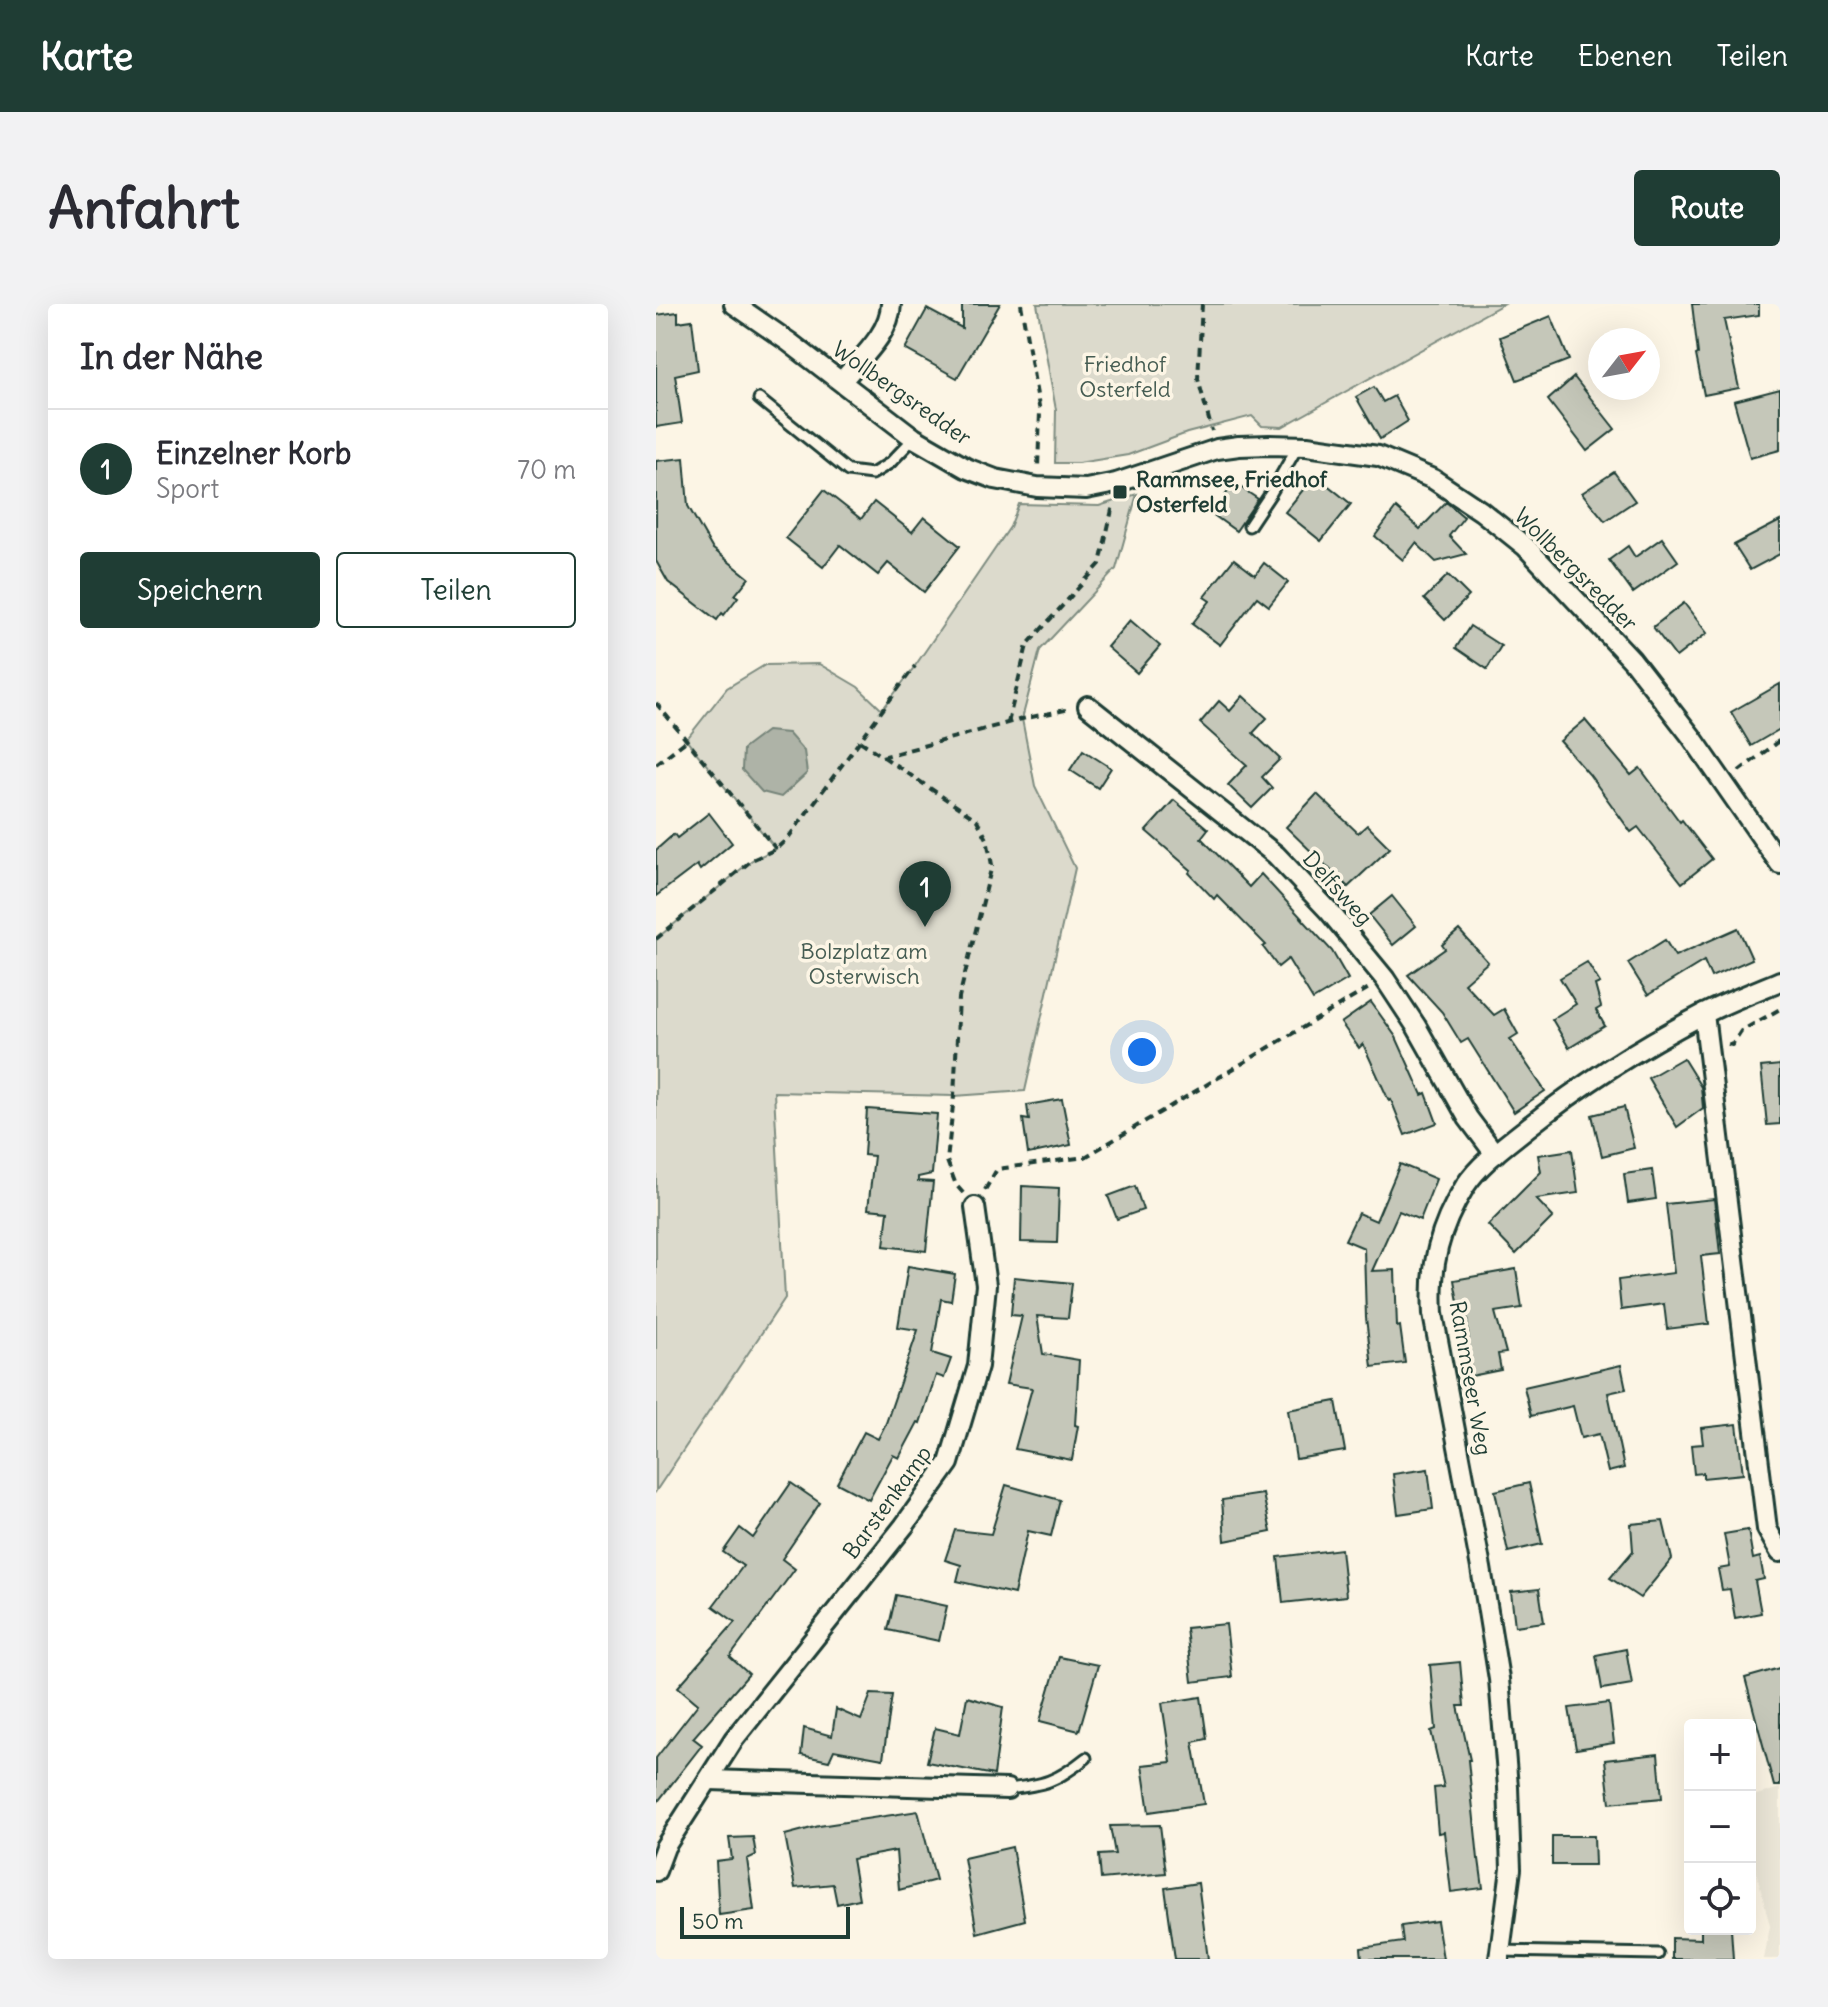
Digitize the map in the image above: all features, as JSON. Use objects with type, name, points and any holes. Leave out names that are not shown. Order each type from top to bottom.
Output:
[{"type":"street","name":"Wollbergsredder","points":[[734,304],[842,381],[914,438],[966,468],[995,479],[1037,487],[1086,489],[1118,482],[1217,449],[1239,446],[1298,446],[1378,456],[1433,479],[1481,511],[1526,547],[1632,660],[1691,736],[1780,864]]},
{"type":"street","points":[[842,381],[883,331],[891,304]]},
{"type":"street","name":"Delfsweg","points":[[1088,706],[1276,855],[1329,911],[1385,979],[1416,1026],[1468,1118],[1495,1154]]},
{"type":"street","name":"Rammseer Weg","points":[[1500,1955],[1511,1869],[1499,1679],[1433,1314],[1431,1287],[1436,1248],[1452,1208],[1467,1183],[1495,1154],[1563,1100],[1630,1055],[1704,1014],[1780,981]]},
{"type":"street","points":[[1704,1014],[1767,1529],[1780,1552]]},
{"type":"street","name":"Barstenkamp","points":[[656,1871],[661,1843],[710,1780],[734,1739],[904,1526],[949,1463],[978,1366],[986,1285],[975,1207]]},
{"type":"street","points":[[710,1780],[1007,1789]]},
{"type":"lane","points":[[759,399],[848,471],[872,474],[890,463],[914,438]]},
{"type":"lane","points":[[1249,526],[1298,446]]},
{"type":"lane","points":[[1007,1789],[1050,1782],[1067,1774],[1086,1758]]},
{"type":"lane","points":[[1500,1955],[1658,1954]]},
{"type":"path","points":[[1021,304],[1040,412],[1037,487]]},
{"type":"path","points":[[1202,304],[1198,379],[1217,449]]},
{"type":"path","points":[[1008,723],[1027,645],[1100,564],[1118,482]]},
{"type":"path","points":[[656,939],[752,860],[776,849],[788,838],[915,666]]},
{"type":"path","points":[[656,703],[776,849]]},
{"type":"path","points":[[882,757],[1008,723],[1088,706]]},
{"type":"path","points":[[656,764],[686,740]]},
{"type":"path","points":[[1725,783],[1780,740]]},
{"type":"path","points":[[860,741],[977,820],[987,839],[992,865],[959,998],[947,1161],[956,1185],[975,1207],[997,1169],[1085,1157],[1385,979]]},
{"type":"path","points":[[1707,1042],[1732,1045],[1741,1031],[1780,1009]]},
{"type":"shaded area","points":[[767,731],[788,733],[804,751],[807,773],[781,797],[762,792],[742,770],[743,749]]},
{"type":"shaded area","points":[[1780,1788],[1780,1959],[1764,1959],[1770,1926],[1756,1871],[1756,1795]]},
{"type":"green space","name":"Friedhof Osterfeld","points":[[1037,304],[1503,304],[1282,427],[1262,426],[1252,416],[1187,433],[1128,455],[1078,463],[1055,463],[1056,410]]},
{"type":"green space","name":"Bolzplatz am Osterwisch","points":[[1137,494],[1116,569],[1040,650],[1022,719],[1035,786],[1075,868],[1025,1091],[954,1096],[774,1092],[785,1298],[656,1491],[656,939],[752,860],[776,849],[686,740],[727,688],[765,665],[819,664],[858,687],[882,710],[1010,527],[1019,504],[1099,506]]},
{"type":"building","points":[[962,304],[1000,304],[957,378],[905,349],[927,309],[962,328]]},
{"type":"building","points":[[1692,304],[1759,304],[1759,315],[1724,320],[1739,388],[1704,395],[1696,355]]},
{"type":"building","points":[[678,312],[678,322],[692,320],[698,370],[675,375],[682,423],[656,427],[656,315]]},
{"type":"building","points":[[1551,316],[1569,360],[1517,380],[1500,337]]},
{"type":"building","points":[[1574,377],[1588,395],[1588,400],[1592,400],[1615,429],[1587,451],[1548,400]]},
{"type":"building","points":[[1374,387],[1383,402],[1394,396],[1408,421],[1380,439],[1356,397]]},
{"type":"building","points":[[1780,389],[1780,450],[1750,458],[1734,401]]},
{"type":"building","points":[[684,458],[688,506],[712,548],[749,578],[735,595],[738,597],[717,620],[668,582],[656,561],[656,461]]},
{"type":"building","points":[[1614,472],[1635,501],[1605,521],[1582,493]]},
{"type":"building","points":[[1315,475],[1351,504],[1321,541],[1285,512]]},
{"type":"building","points":[[1234,483],[1258,499],[1236,531],[1212,514]]},
{"type":"building","points":[[824,490],[861,519],[874,502],[912,532],[924,517],[960,546],[924,592],[888,563],[878,575],[840,545],[823,567],[786,538]]},
{"type":"building","points":[[1446,502],[1464,517],[1449,536],[1466,554],[1436,562],[1416,543],[1403,560],[1375,536],[1396,508],[1420,529]]},
{"type":"building","points":[[1780,521],[1780,554],[1750,570],[1734,545]]},
{"type":"building","points":[[1662,538],[1678,561],[1633,593],[1609,560],[1628,546],[1635,557]]},
{"type":"building","points":[[1234,559],[1255,575],[1264,563],[1288,582],[1269,606],[1257,597],[1220,645],[1192,624],[1210,601],[1204,597]]},
{"type":"building","points":[[1448,575],[1469,596],[1445,620],[1424,599]]},
{"type":"building","points":[[1684,603],[1707,633],[1676,657],[1653,627]]},
{"type":"building","points":[[1130,620],[1160,646],[1137,673],[1107,647]]},
{"type":"building","points":[[1470,626],[1501,646],[1487,669],[1456,648]]},
{"type":"building","points":[[1780,684],[1780,729],[1751,746],[1731,712]]},
{"type":"building","points":[[1243,696],[1267,718],[1253,733],[1280,759],[1262,777],[1272,788],[1252,808],[1228,785],[1247,765],[1200,723],[1219,701],[1230,711]]},
{"type":"building","points":[[1585,720],[1631,775],[1640,768],[1712,859],[1682,883],[1638,827],[1631,832],[1589,774],[1560,741]]},
{"type":"building","points":[[1083,750],[1111,768],[1098,788],[1070,770]]},
{"type":"building","points":[[1317,794],[1358,833],[1367,825],[1390,848],[1348,887],[1286,827]]},
{"type":"building","points":[[1174,800],[1208,829],[1201,838],[1249,887],[1261,874],[1332,951],[1348,979],[1313,1000],[1288,959],[1278,967],[1263,947],[1266,945],[1217,895],[1214,899],[1189,873],[1191,870],[1146,831]]},
{"type":"building","points":[[709,813],[732,843],[700,870],[697,865],[656,896],[656,850],[674,834],[677,838]]},
{"type":"building","points":[[1392,896],[1416,926],[1393,945],[1369,915]]},
{"type":"building","points":[[1738,928],[1752,959],[1711,977],[1704,961],[1648,995],[1628,963],[1665,940],[1675,956]]},
{"type":"building","points":[[1459,930],[1488,962],[1464,983],[1494,1015],[1504,1009],[1518,1034],[1510,1039],[1545,1091],[1514,1112],[1468,1039],[1461,1043],[1442,1012],[1408,975],[1445,949],[1442,945]]},
{"type":"building","points":[[1587,962],[1600,983],[1595,985],[1601,1007],[1596,1010],[1605,1026],[1569,1048],[1552,1019],[1576,1004],[1560,978]]},
{"type":"building","points":[[1371,1002],[1396,1037],[1422,1095],[1426,1093],[1437,1123],[1405,1135],[1363,1044],[1359,1048],[1341,1023]]},
{"type":"building","points":[[1683,1058],[1701,1087],[1703,1108],[1677,1127],[1648,1078]]},
{"type":"building","points":[[1780,1065],[1780,1124],[1767,1125],[1761,1067]]},
{"type":"building","points":[[1062,1099],[1071,1145],[1028,1154],[1023,1119],[1029,1120],[1027,1105]]},
{"type":"building","points":[[1624,1107],[1634,1148],[1602,1156],[1592,1115]]},
{"type":"building","points":[[867,1109],[937,1114],[932,1174],[918,1177],[918,1181],[933,1182],[926,1251],[884,1246],[888,1211],[868,1209],[874,1156],[864,1155]]},
{"type":"building","points":[[1572,1150],[1578,1193],[1536,1199],[1553,1217],[1516,1254],[1488,1225],[1541,1172],[1538,1155]]},
{"type":"building","points":[[1400,1164],[1436,1179],[1420,1220],[1399,1211],[1372,1271],[1395,1270],[1397,1327],[1400,1326],[1405,1363],[1372,1367],[1366,1318],[1364,1248],[1345,1240],[1358,1213],[1376,1221]]},
{"type":"building","points":[[1652,1170],[1656,1199],[1628,1203],[1624,1174]]},
{"type":"building","points":[[1022,1186],[1059,1188],[1057,1243],[1021,1242]]},
{"type":"building","points":[[1135,1186],[1143,1210],[1117,1219],[1108,1196]]},
{"type":"building","points":[[1714,1199],[1720,1254],[1701,1256],[1709,1324],[1667,1329],[1664,1304],[1621,1310],[1618,1280],[1674,1273],[1666,1204]]},
{"type":"building","points":[[908,1266],[955,1274],[951,1301],[941,1299],[932,1353],[951,1359],[944,1378],[936,1375],[920,1423],[899,1458],[893,1455],[869,1500],[837,1483],[864,1432],[878,1439],[918,1330],[898,1327]]},
{"type":"building","points":[[1516,1269],[1522,1308],[1495,1312],[1506,1353],[1498,1354],[1501,1370],[1471,1376],[1467,1317],[1461,1318],[1454,1280]]},
{"type":"building","points":[[1014,1277],[1072,1283],[1068,1318],[1037,1316],[1043,1354],[1079,1360],[1075,1425],[1078,1426],[1072,1460],[1015,1449],[1032,1388],[1006,1384],[1022,1316],[1011,1315]]},
{"type":"building","points":[[1621,1365],[1626,1389],[1608,1393],[1624,1468],[1608,1472],[1599,1434],[1581,1438],[1573,1406],[1531,1416],[1524,1387]]},
{"type":"building","points":[[1336,1401],[1345,1451],[1296,1459],[1288,1410]]},
{"type":"building","points":[[1737,1424],[1743,1474],[1703,1478],[1703,1473],[1694,1474],[1691,1445],[1703,1444],[1701,1428]]},
{"type":"building","points":[[1428,1469],[1433,1509],[1398,1514],[1393,1474]]},
{"type":"building","points":[[791,1483],[820,1503],[782,1559],[795,1569],[730,1657],[749,1674],[693,1738],[702,1745],[656,1804],[656,1758],[698,1704],[678,1687],[735,1622],[713,1606],[743,1566],[723,1552],[740,1528],[753,1538]]},
{"type":"building","points":[[1529,1483],[1542,1544],[1508,1552],[1495,1491]]},
{"type":"building","points":[[1006,1485],[1060,1500],[1051,1536],[1028,1531],[1014,1594],[957,1581],[961,1565],[945,1560],[955,1530],[991,1534]]},
{"type":"building","points":[[1263,1494],[1271,1532],[1225,1541],[1222,1500]]},
{"type":"building","points":[[1663,1521],[1672,1559],[1640,1598],[1610,1578],[1633,1551],[1631,1524]]},
{"type":"building","points":[[1748,1530],[1753,1559],[1760,1557],[1764,1579],[1755,1581],[1761,1613],[1735,1618],[1730,1589],[1722,1590],[1718,1569],[1730,1567],[1724,1534]]},
{"type":"building","points":[[1341,1549],[1346,1596],[1283,1603],[1278,1557]]},
{"type":"building","points":[[1539,1589],[1544,1622],[1515,1626],[1511,1592]]},
{"type":"building","points":[[896,1595],[947,1606],[939,1641],[888,1630]]},
{"type":"building","points":[[1226,1624],[1232,1677],[1192,1682],[1186,1628]]},
{"type":"building","points":[[1626,1649],[1632,1684],[1602,1689],[1596,1655]]},
{"type":"building","points":[[1059,1657],[1098,1665],[1079,1731],[1040,1721]]},
{"type":"building","points":[[1460,1662],[1464,1706],[1458,1706],[1470,1760],[1483,1888],[1451,1892],[1444,1832],[1438,1833],[1434,1788],[1444,1787],[1431,1731],[1436,1729],[1430,1665]]},
{"type":"building","points":[[1780,1668],[1780,1786],[1774,1786],[1745,1678]]},
{"type":"building","points":[[871,1694],[892,1695],[883,1759],[834,1750],[829,1761],[801,1755],[804,1728],[832,1736],[836,1709],[861,1720]]},
{"type":"building","points":[[967,1697],[1003,1707],[994,1775],[927,1762],[935,1728],[960,1734]]},
{"type":"building","points":[[1201,1697],[1207,1739],[1193,1742],[1204,1804],[1149,1812],[1142,1765],[1171,1762],[1162,1703]]},
{"type":"building","points":[[1609,1703],[1614,1743],[1576,1749],[1569,1708]]},
{"type":"building","points":[[1658,1754],[1662,1798],[1610,1803],[1605,1760]]},
{"type":"building","points":[[918,1811],[936,1880],[899,1890],[896,1851],[852,1859],[859,1899],[837,1904],[833,1884],[795,1888],[785,1835],[819,1826]]},
{"type":"building","points":[[1160,1825],[1166,1873],[1101,1879],[1099,1855],[1115,1854],[1110,1826]]},
{"type":"building","points":[[1552,1836],[1594,1836],[1595,1865],[1552,1865]]},
{"type":"building","points":[[753,1837],[756,1855],[747,1859],[754,1910],[719,1915],[716,1861],[732,1859],[729,1838]]},
{"type":"building","points":[[1012,1847],[1025,1920],[977,1933],[964,1858]]},
{"type":"building","points":[[1198,1883],[1208,1959],[1175,1959],[1165,1888]]},
{"type":"building","points":[[1437,1921],[1443,1959],[1362,1959],[1361,1948],[1403,1942],[1401,1926]]},
{"type":"building","points":[[1701,1935],[1731,1935],[1733,1959],[1672,1959],[1672,1938],[1701,1939]]},
{"type":"place","name":"Rammsee, Friedhof Osterfeld","points":[[1120,492]]},
{"type":"place","name":"Einzelner Korb","points":[[925,927]]}]
